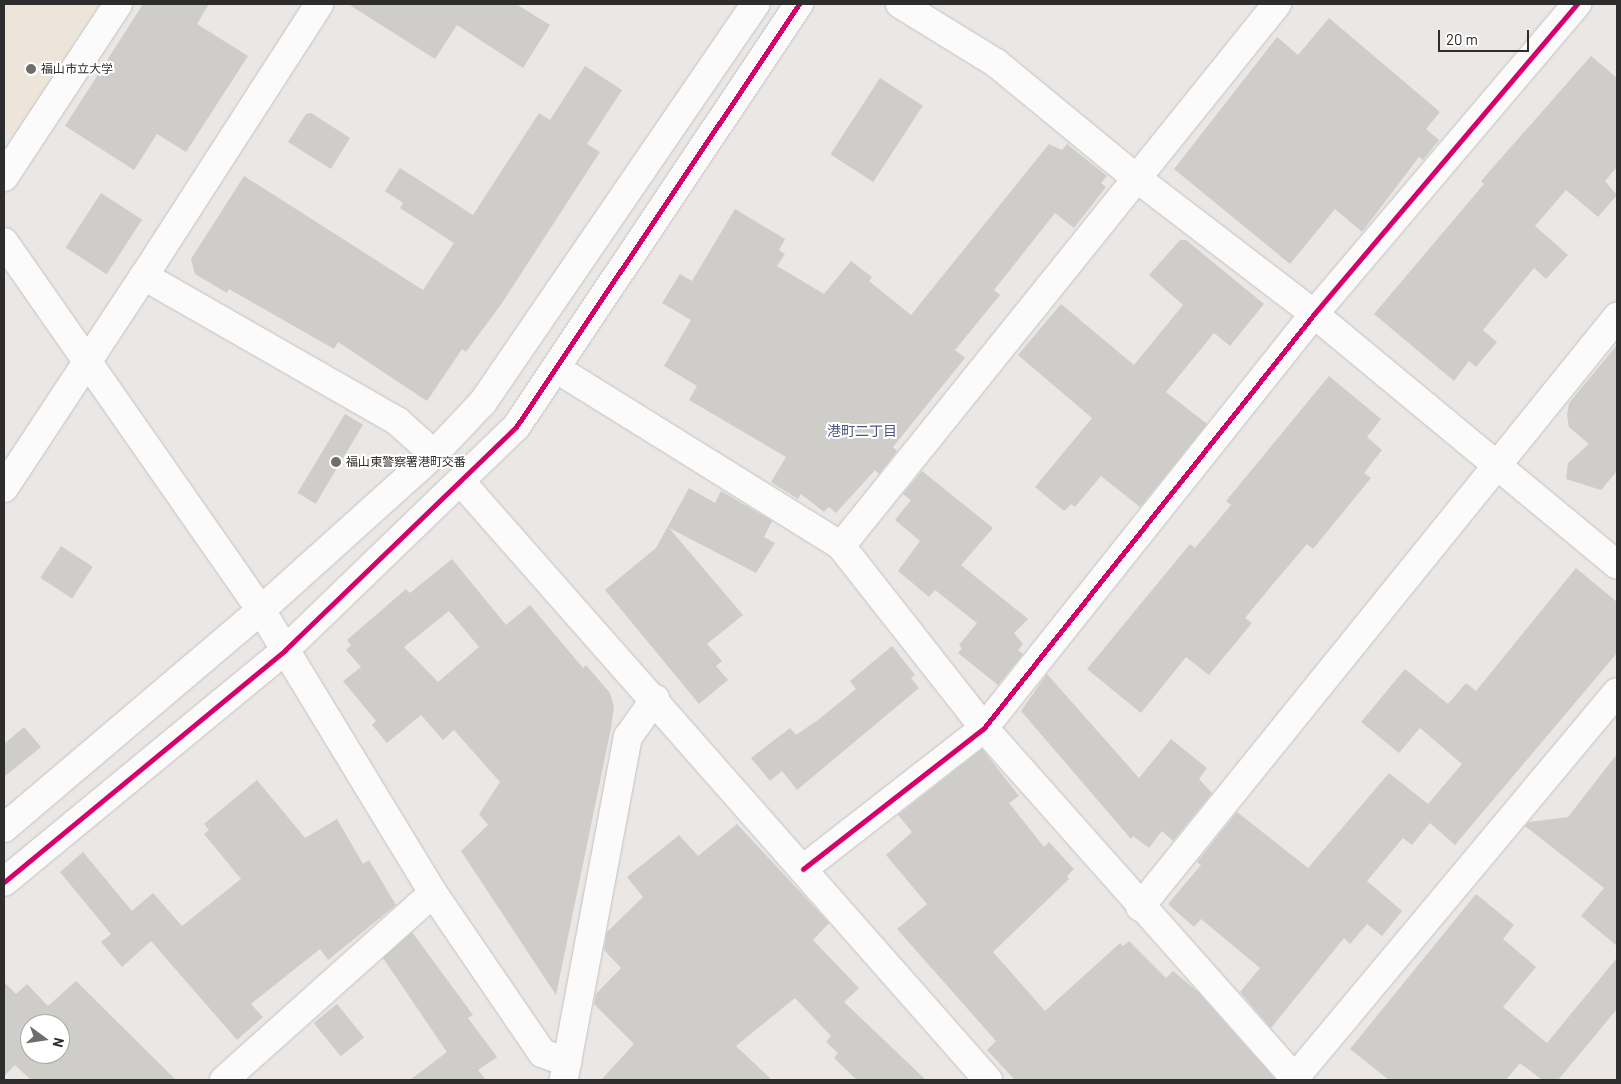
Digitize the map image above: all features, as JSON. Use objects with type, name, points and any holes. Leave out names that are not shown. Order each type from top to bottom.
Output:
[{"type":"street","points":[[4,177],[118,4]]},
{"type":"street","points":[[4,488],[84,361],[144,276],[319,4]]},
{"type":"street","points":[[4,828],[261,610],[434,454],[483,402],[756,4]]},
{"type":"street","points":[[4,882],[285,650],[462,482],[516,427],[557,369],[799,4]]},
{"type":"street","points":[[900,4],[996,63],[1135,176],[1314,314],[1617,564]]},
{"type":"street","points":[[841,546],[1135,176],[1278,4]]},
{"type":"street","points":[[803,869],[984,728],[1314,314],[1577,4]]},
{"type":"street","points":[[4,242],[84,361],[261,610],[433,894],[542,1053],[565,1071],[628,737],[655,699]]},
{"type":"street","points":[[144,276],[397,421],[434,454]]},
{"type":"street","points":[[1140,908],[1617,317]]},
{"type":"street","points":[[557,369],[841,546],[984,728],[1140,908],[1295,1080],[1617,692]]},
{"type":"street","points":[[462,482],[655,699],[988,1080]]},
{"type":"street","points":[[224,1080],[433,894]]},
{"type":"shaded area","name":"福山市立大学","points":[[4,4],[101,4],[16,134],[4,134]]},
{"type":"building","points":[[143,4],[209,4],[197,24],[248,56],[186,152],[157,134],[134,170],[65,126]]},
{"type":"building","points":[[348,4],[516,4],[550,25],[523,68],[457,25],[435,59]]},
{"type":"building","points":[[1329,18],[1440,112],[1426,129],[1439,140],[1423,160],[1419,157],[1362,232],[1335,209],[1290,264],[1174,169],[1277,37],[1298,55]]},
{"type":"building","points":[[1591,56],[1617,78],[1617,167],[1605,181],[1617,195],[1598,217],[1566,190],[1535,226],[1568,255],[1546,279],[1534,268],[1483,330],[1497,342],[1476,367],[1469,361],[1454,381],[1374,314],[1484,184],[1481,181]]},
{"type":"building","points":[[585,66],[622,90],[587,144],[600,152],[502,303],[466,352],[462,349],[427,401],[338,342],[334,349],[229,289],[227,293],[195,274],[191,259],[244,176],[423,290],[454,243],[400,208],[403,203],[385,191],[400,168],[473,215],[539,113],[550,120]]},
{"type":"building","points":[[880,78],[923,106],[873,182],[830,154]]},
{"type":"building","points":[[311,113],[350,138],[331,169],[288,142],[306,114]]},
{"type":"building","points":[[1049,144],[1062,150],[1067,144],[1107,176],[1101,183],[1106,187],[1074,228],[1055,213],[994,290],[1000,295],[955,350],[965,358],[893,447],[897,451],[879,474],[875,470],[836,513],[829,507],[824,512],[801,494],[798,499],[771,482],[786,457],[689,400],[697,386],[664,366],[691,320],[662,303],[680,274],[692,281],[735,209],[785,239],[779,250],[785,254],[777,266],[824,294],[851,261],[872,277],[869,281],[911,315]]},
{"type":"building","points":[[101,193],[142,220],[107,274],[66,248]]},
{"type":"building","points":[[1180,240],[1186,240],[1264,304],[1230,346],[1214,333],[1166,392],[1207,424],[1140,507],[1101,476],[1075,507],[1071,504],[1064,511],[1035,487],[1092,418],[1018,355],[1061,304],[1134,365],[1183,305],[1149,275]]},
{"type":"building","points":[[1617,345],[1617,471],[1601,490],[1566,479],[1568,463],[1589,444],[1569,427],[1567,415],[1569,403]]},
{"type":"building","points":[[1329,376],[1381,419],[1367,437],[1382,450],[1364,473],[1371,478],[1313,549],[1307,544],[1245,618],[1252,623],[1209,675],[1186,657],[1141,713],[1087,669],[1190,544],[1195,548],[1231,505],[1226,501]]},
{"type":"building","points":[[345,414],[363,425],[316,504],[298,493]]},
{"type":"building","points":[[922,471],[993,528],[961,565],[1028,619],[1014,633],[1023,644],[1018,650],[1023,654],[998,685],[958,653],[962,648],[959,645],[977,623],[935,590],[929,597],[898,571],[920,541],[895,520],[911,500],[903,494]]},
{"type":"building","points":[[689,488],[715,503],[721,491],[772,521],[764,537],[775,543],[756,573],[669,528],[743,615],[707,644],[722,661],[716,666],[728,680],[699,704],[605,590],[656,548]]},
{"type":"building","points":[[61,546],[93,567],[72,599],[40,578]]},
{"type":"building","points":[[452,559],[506,625],[530,605],[583,668],[586,665],[610,693],[614,707],[611,728],[556,995],[461,851],[488,825],[479,814],[500,782],[454,730],[443,740],[421,715],[387,743],[372,725],[376,721],[343,681],[361,667],[346,650],[351,645],[347,640],[406,589],[410,593]],"holes":[[[449,611],[479,647],[438,682],[404,647]]]},
{"type":"building","points":[[1576,568],[1617,602],[1617,653],[1455,845],[1430,823],[1412,845],[1403,838],[1367,881],[1402,911],[1382,936],[1367,924],[1350,944],[1344,938],[1271,1028],[1240,992],[1260,968],[1201,919],[1194,927],[1168,904],[1201,865],[1197,862],[1237,812],[1308,868],[1389,773],[1428,804],[1462,764],[1420,728],[1399,753],[1361,722],[1405,669],[1448,704],[1466,683],[1476,691]]},
{"type":"building","points":[[892,646],[915,675],[911,678],[919,688],[797,790],[782,771],[770,781],[751,758],[790,728],[796,735],[818,720],[856,689],[850,681]]},
{"type":"building","points":[[1047,674],[1139,778],[1171,739],[1207,768],[1199,779],[1212,793],[1173,841],[1162,831],[1149,848],[1133,836],[1131,839],[1021,711]]},
{"type":"building","points":[[24,727],[41,747],[4,777],[4,744]]},
{"type":"building","points":[[982,749],[1019,796],[1009,803],[1044,847],[1049,842],[1074,869],[1067,876],[1069,879],[993,952],[1045,1011],[1120,943],[1123,946],[1129,941],[1166,978],[1173,971],[1197,991],[1276,1080],[1015,1080],[987,1050],[996,1041],[897,929],[927,904],[886,855],[912,832],[898,815]]},
{"type":"building","points":[[1617,754],[1617,946],[1581,916],[1604,888],[1525,826],[1529,822],[1568,817]]},
{"type":"building","points":[[257,780],[305,838],[337,819],[363,864],[369,860],[396,905],[328,960],[320,949],[251,1004],[263,1017],[237,1040],[151,941],[122,967],[101,942],[111,934],[60,872],[83,852],[132,911],[153,893],[182,926],[241,879],[204,834],[209,830],[204,824]]},
{"type":"building","points":[[737,824],[829,923],[813,940],[859,988],[844,1002],[926,1080],[857,1080],[834,1058],[838,1053],[826,1042],[831,1036],[795,998],[736,1046],[772,1080],[601,1080],[634,1044],[594,1004],[596,994],[621,968],[604,950],[607,932],[643,897],[627,877],[679,835],[698,856]]},
{"type":"building","points":[[1476,894],[1514,925],[1503,939],[1536,967],[1503,1007],[1547,1043],[1617,958],[1617,1009],[1558,1080],[1542,1080],[1520,1063],[1506,1080],[1389,1080],[1350,1049]]},
{"type":"building","points":[[412,932],[473,1015],[468,1018],[497,1057],[478,1070],[486,1080],[410,1080],[447,1052],[383,958]]},
{"type":"building","points":[[76,981],[176,1080],[31,1080],[15,1065],[4,1076],[4,982],[16,994],[27,984],[48,1006]]},
{"type":"building","points":[[337,1004],[364,1037],[341,1056],[314,1023]]},
{"type":"cycle path","points":[[4,882],[285,650],[516,427],[799,4]]},
{"type":"cycle path","points":[[803,869],[984,728],[1314,314],[1577,4]]},
{"type":"place","name":"福山市立大学","points":[[31,69]]},
{"type":"place","name":"福山東警察署港町交番","points":[[336,462]]},
{"type":"district","name":"港町二丁目","points":[[862,431]]}]
